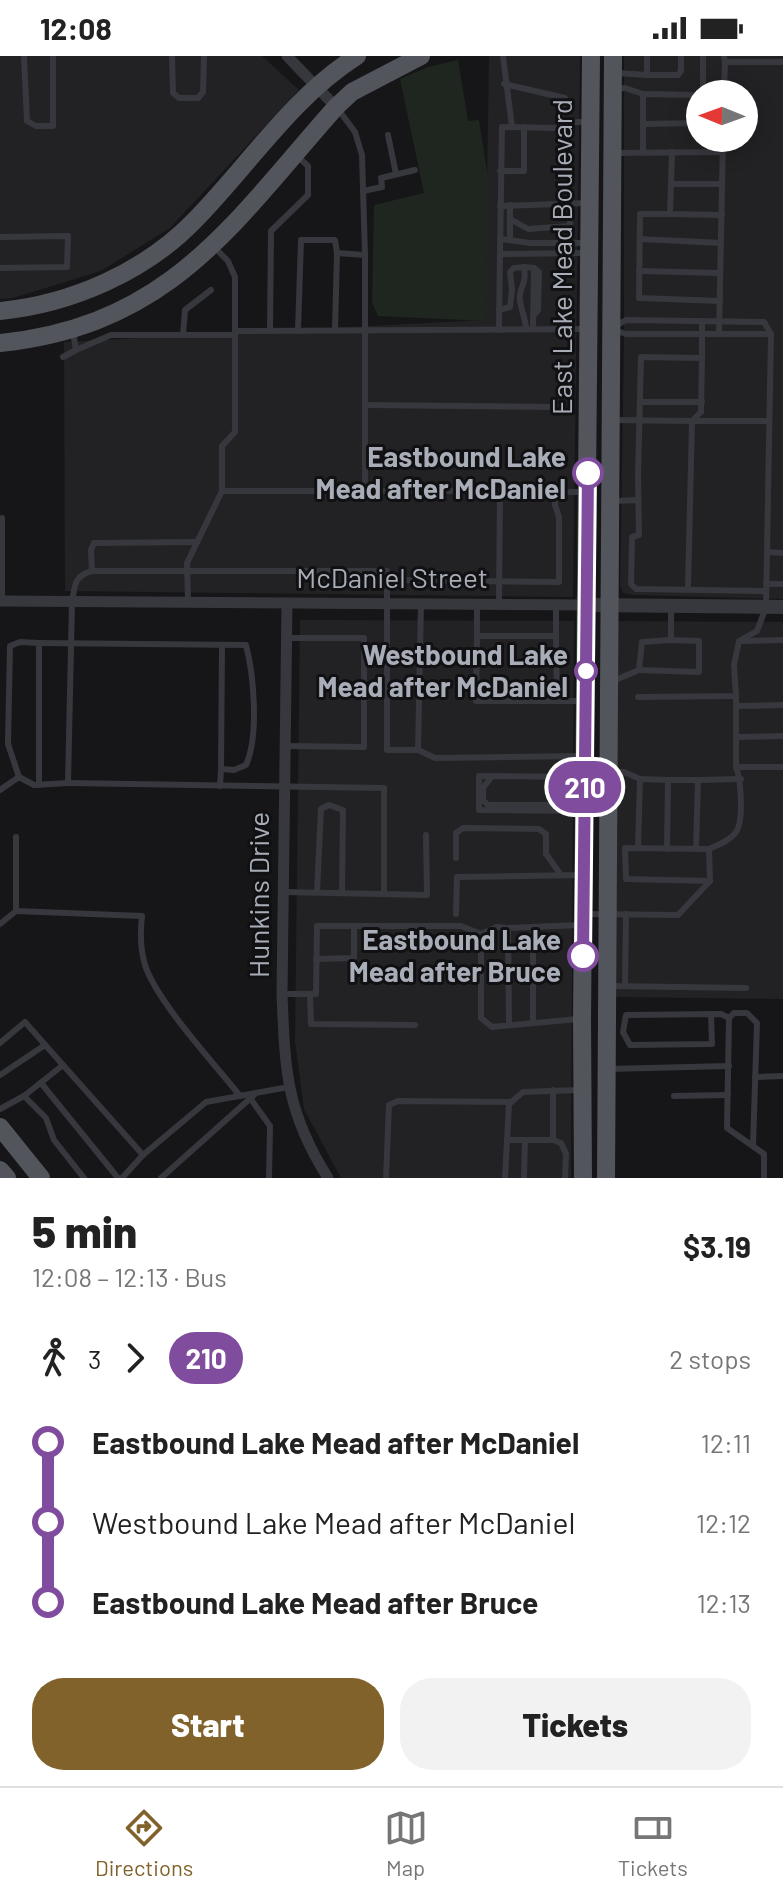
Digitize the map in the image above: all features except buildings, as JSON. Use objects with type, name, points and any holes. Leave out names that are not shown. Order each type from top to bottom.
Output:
[{"type":"main road","points":[[0,311],[73,295],[141,263],[193,223],[314,87],[357,56]]},
{"type":"main road","points":[[0,343],[72,329],[117,313],[151,295],[214,246],[352,92],[421,56]]},
{"type":"main road","name":"East Lake Mead Boulevard","points":[[583,1178],[584,875],[576,811],[585,777],[591,56]]},
{"type":"main road","name":"East Lake Mead Boulevard","points":[[606,1178],[607,914],[616,848],[608,772],[612,73]]},
{"type":"main road","points":[[590,329],[610,329]]},
{"type":"main road","points":[[576,811],[608,772]]},
{"type":"main road","points":[[584,1090],[598,1072],[606,1069]]},
{"type":"main road","points":[[0,1127],[41,1178]]},
{"type":"main road","points":[[0,1170],[7,1178]]},
{"type":"street","points":[[287,56],[336,107]]},
{"type":"street","name":"McDaniel Street","points":[[1,601],[783,607]]},
{"type":"street","name":"Hunkins Drive","points":[[287,603],[282,994],[289,1087],[300,1126],[328,1178]]},
{"type":"lane","points":[[24,56],[27,121],[36,126],[53,126],[53,56]]},
{"type":"lane","points":[[172,56],[173,93],[179,98],[198,98],[203,92],[204,56]]},
{"type":"lane","points":[[503,56],[504,84],[512,127]]},
{"type":"lane","points":[[647,56],[647,75]]},
{"type":"lane","points":[[612,73],[678,75],[681,56]]},
{"type":"lane","points":[[702,80],[703,56]]},
{"type":"lane","points":[[724,80],[724,59],[783,62]]},
{"type":"lane","points":[[612,73],[625,88],[643,94],[686,94]]},
{"type":"lane","points":[[499,330],[502,127],[558,128],[565,98],[504,84]]},
{"type":"lane","points":[[643,94],[643,153]]},
{"type":"lane","points":[[336,107],[355,132],[362,155],[367,330],[365,492]]},
{"type":"lane","points":[[559,122],[590,122]]},
{"type":"lane","points":[[643,124],[686,123]]},
{"type":"lane","points":[[500,171],[524,171],[524,127]]},
{"type":"lane","points":[[388,135],[396,174]]},
{"type":"lane","points":[[670,214],[672,152]]},
{"type":"lane","points":[[611,153],[686,152]]},
{"type":"lane","points":[[719,334],[723,152]]},
{"type":"lane","points":[[270,331],[271,231],[308,195],[308,166],[295,154]]},
{"type":"lane","points":[[363,191],[382,187],[381,178],[415,170]]},
{"type":"lane","points":[[671,184],[722,184]]},
{"type":"lane","points":[[500,206],[590,203]]},
{"type":"lane","points":[[570,204],[570,253]]},
{"type":"lane","points":[[510,205],[510,239]]},
{"type":"lane","points":[[720,301],[639,298],[640,214],[722,215]]},
{"type":"lane","points":[[510,219],[528,229],[570,226]]},
{"type":"lane","points":[[0,237],[68,236],[67,267],[0,268]]},
{"type":"lane","points":[[500,239],[570,243],[590,248]]},
{"type":"lane","points":[[640,239],[721,243]]},
{"type":"lane","points":[[298,331],[301,240],[335,240],[335,330]]},
{"type":"lane","points":[[188,602],[187,563],[222,491],[222,446],[235,432],[235,277],[228,261],[214,246]]},
{"type":"lane","points":[[500,254],[570,253],[590,248]]},
{"type":"lane","points":[[337,253],[365,255]]},
{"type":"lane","points":[[524,267],[526,283],[520,294],[521,308],[529,329]]},
{"type":"lane","points":[[499,310],[510,307],[512,302],[510,272],[514,268],[534,268],[533,316],[529,329]]},
{"type":"lane","points":[[639,271],[720,273]]},
{"type":"lane","points":[[183,335],[185,310],[211,290]]},
{"type":"lane","points":[[610,329],[626,320],[764,322],[771,334],[766,607],[757,631],[739,641],[734,665],[736,767],[741,779],[739,826],[735,834],[709,849],[616,848],[626,879],[710,881]]},
{"type":"lane","points":[[688,589],[692,421],[701,412],[702,322]]},
{"type":"lane","points":[[72,329],[76,350]]},
{"type":"lane","points":[[63,357],[111,335],[590,329]]},
{"type":"lane","points":[[610,329],[626,334],[771,334]]},
{"type":"lane","points":[[702,358],[641,357],[639,535],[632,537],[631,584],[636,589],[766,587],[783,584]]},
{"type":"lane","points":[[640,402],[702,402]]},
{"type":"lane","points":[[366,405],[558,407]]},
{"type":"lane","points":[[610,420],[769,421]]},
{"type":"lane","points":[[222,491],[588,492]]},
{"type":"lane","points":[[499,604],[500,491]]},
{"type":"lane","points":[[387,580],[559,582],[559,517],[555,492]]},
{"type":"lane","points":[[609,501],[638,500]]},
{"type":"lane","points":[[1,601],[2,518]]},
{"type":"lane","points":[[92,571],[91,550],[94,543],[197,542]]},
{"type":"lane","points":[[767,552],[783,553]]},
{"type":"lane","points":[[68,783],[72,602],[76,579],[92,571],[387,571],[387,750],[418,750],[435,758],[585,756]]},
{"type":"lane","points":[[418,750],[421,604]]},
{"type":"lane","points":[[477,604],[476,701],[586,701]]},
{"type":"lane","points":[[556,605],[557,701]]},
{"type":"lane","points":[[671,606],[671,640]]},
{"type":"lane","points":[[477,636],[556,636]]},
{"type":"lane","points":[[285,746],[364,747],[364,638],[287,638]]},
{"type":"lane","points":[[739,641],[783,640]]},
{"type":"lane","points":[[608,683],[639,670],[699,672],[699,641],[642,642],[639,670]]},
{"type":"lane","points":[[221,769],[234,770],[246,765],[251,753],[253,673],[246,645],[20,642],[10,646],[8,744],[19,777],[34,785],[384,788],[384,894]]},
{"type":"lane","points":[[39,643],[39,785]]},
{"type":"lane","points":[[220,786],[222,645]]},
{"type":"lane","points":[[638,697],[736,696]]},
{"type":"lane","points":[[736,706],[783,705]]},
{"type":"lane","points":[[736,737],[783,736]]},
{"type":"lane","points":[[736,767],[783,767]]},
{"type":"lane","points":[[608,772],[624,772],[640,779],[741,779]]},
{"type":"lane","points":[[576,811],[479,810],[479,776],[585,777]]},
{"type":"lane","points":[[492,776],[483,788],[483,800],[488,805],[562,805],[576,811]]},
{"type":"lane","points":[[0,790],[19,777]]},
{"type":"lane","points":[[638,848],[640,779]]},
{"type":"lane","points":[[667,849],[668,780]]},
{"type":"lane","points":[[696,849],[698,780]]},
{"type":"lane","points":[[317,892],[321,809],[329,805],[343,810],[342,893]]},
{"type":"lane","points":[[456,858],[456,833],[463,828],[539,829],[546,834],[546,854],[561,875]]},
{"type":"lane","points":[[283,892],[427,895],[426,835]]},
{"type":"lane","points":[[16,837],[16,911]]},
{"type":"lane","points":[[282,994],[316,994],[317,926],[461,926],[481,934],[497,927],[533,928],[607,914],[678,915],[710,881],[709,849]]},
{"type":"lane","points":[[456,914],[457,877],[584,875]]},
{"type":"lane","points":[[0,924],[16,911],[142,916],[139,939],[145,967],[155,986],[240,1096]]},
{"type":"lane","points":[[625,986],[626,914]]},
{"type":"lane","points":[[316,959],[354,958],[354,926]]},
{"type":"lane","points":[[508,928],[509,1023]]},
{"type":"lane","points":[[533,928],[533,1022]]},
{"type":"lane","points":[[481,934],[481,1018],[492,1027],[509,1023],[582,1019]]},
{"type":"lane","points":[[606,986],[746,988]]},
{"type":"lane","points":[[310,994],[311,1024],[415,1025]]},
{"type":"lane","points":[[753,1146],[757,1023],[747,1013],[734,1013],[729,1018],[727,1128],[764,1154],[764,1178]]},
{"type":"lane","points":[[711,1014],[712,1044],[630,1045],[623,1032],[626,1015],[711,1014],[721,1014],[729,1018]]},
{"type":"lane","points":[[0,1043],[25,1022],[143,1155]]},
{"type":"lane","points":[[0,1075],[45,1045]]},
{"type":"lane","points":[[0,1109],[24,1096],[63,1065]]},
{"type":"lane","points":[[606,1069],[729,1066]]},
{"type":"lane","points":[[755,1077],[783,1076]]},
{"type":"lane","points":[[41,1083],[120,1178],[206,1102],[289,1087]]},
{"type":"lane","points":[[553,1090],[553,1140]]},
{"type":"lane","points":[[386,1178],[389,1105],[398,1101],[511,1102],[523,1092],[584,1090]]},
{"type":"lane","points":[[161,1178],[256,1093]]},
{"type":"lane","points":[[674,1096],[728,1095]]},
{"type":"lane","points":[[24,1096],[46,1118],[54,1140],[84,1178]]},
{"type":"lane","points":[[250,1098],[270,1126],[269,1178]]},
{"type":"lane","points":[[505,1178],[511,1102]]},
{"type":"lane","points":[[507,1140],[553,1140],[561,1143],[566,1154],[565,1178]]},
{"type":"lane","points":[[524,1178],[525,1140]]},
{"type":"shaded area","points":[[0,56],[262,56],[299,90],[170,228],[101,271],[13,298],[0,299]]},
{"type":"shaded area","points":[[489,56],[580,56],[573,597],[65,591],[64,342],[485,320]]},
{"type":"shaded area","points":[[624,56],[783,56],[783,599],[633,595],[623,593],[620,586]]},
{"type":"shaded area","points":[[458,60],[468,121],[479,120],[488,178],[486,321],[378,316],[372,303],[374,205],[424,193],[400,79],[428,67]]},
{"type":"shaded area","points":[[300,620],[574,621],[571,1178],[341,1178],[304,1109],[295,1041]]},
{"type":"shaded area","points":[[618,621],[783,622],[783,999],[615,997]]},
{"type":"bus line","name":"210","points":[[583,956],[588,473]]},
{"type":"place","name":"Eastbound Lake Mead after McDaniel","points":[[588,473]]},
{"type":"place","name":"Westbound Lake Mead after McDaniel","points":[[586,671]]},
{"type":"place","name":"Eastbound Lake Mead after Bruce","points":[[583,956]]}]
